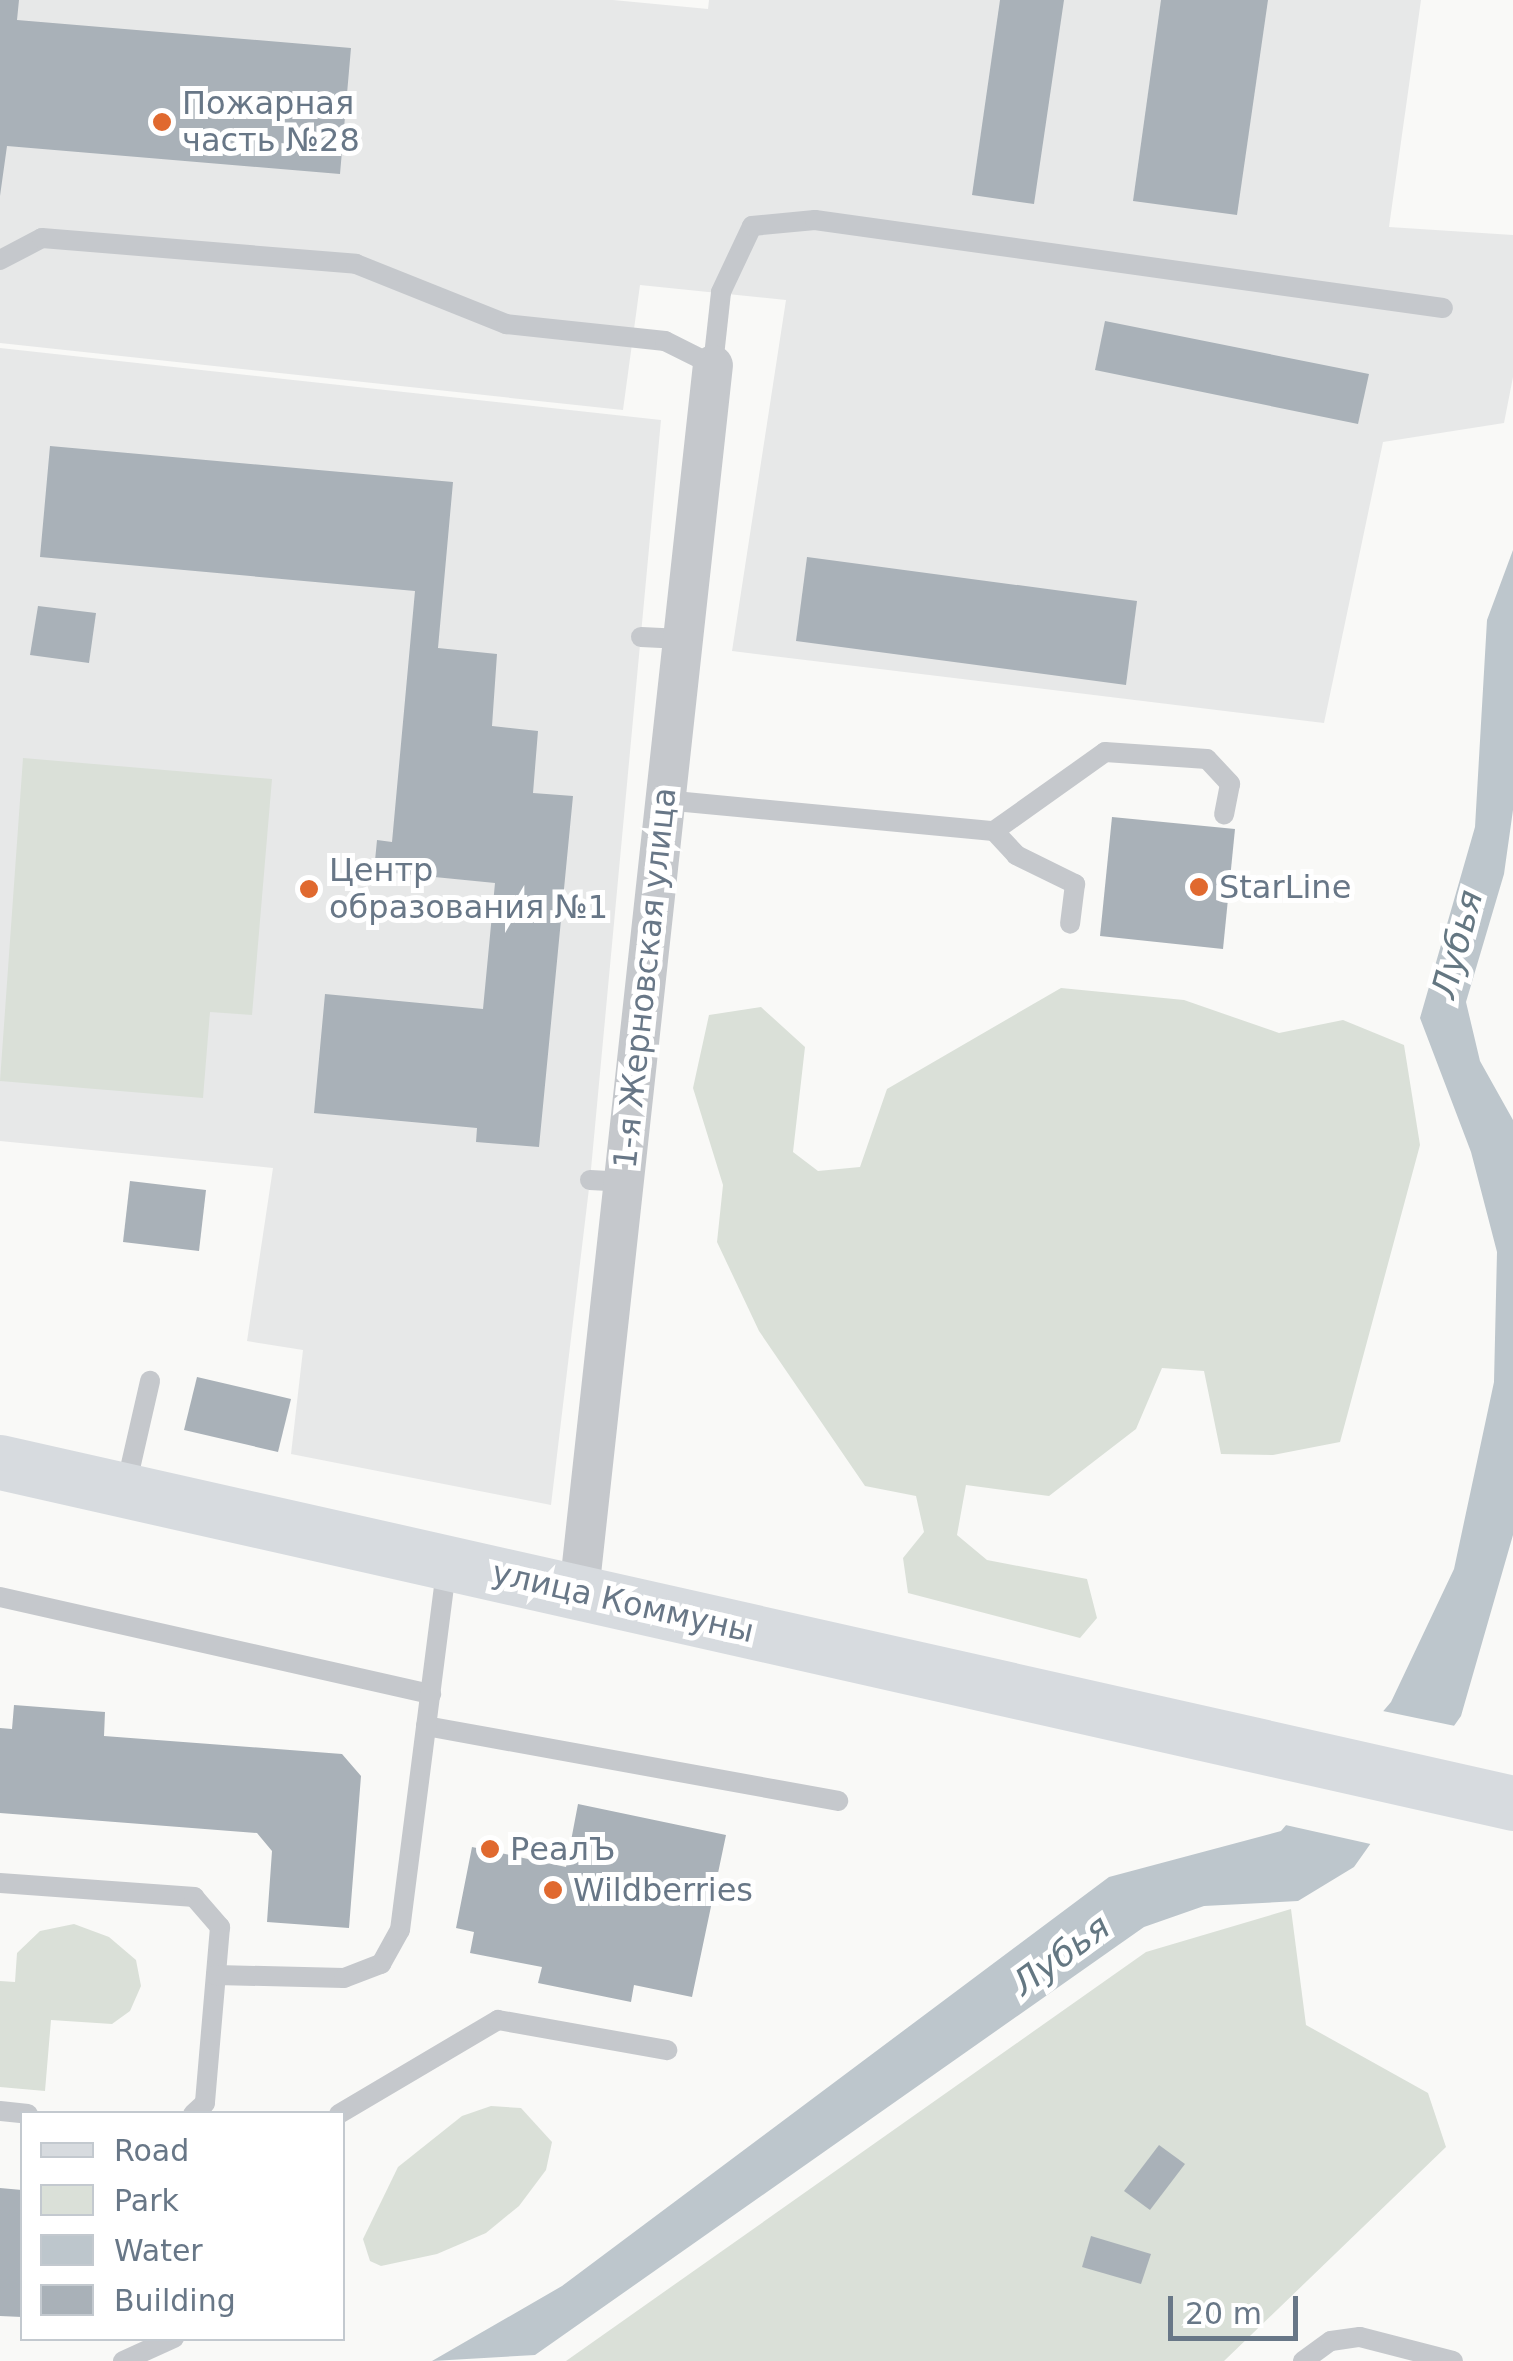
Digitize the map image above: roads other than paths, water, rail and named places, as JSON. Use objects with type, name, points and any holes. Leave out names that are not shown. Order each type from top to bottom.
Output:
[{"type":"main road","name":"улица Коммуны","points":[[0,1462],[1513,1803]]},
{"type":"street","name":"1-я Жерновская улица","points":[[579,1592],[606,1181],[664,800],[713,365]]},
{"type":"lane","points":[[0,260],[42,238],[356,264],[506,324],[665,341],[713,365],[721,292],[752,226],[815,220],[1444,308]]},
{"type":"lane","points":[[641,637],[682,639]]},
{"type":"lane","points":[[664,800],[994,830],[1105,752],[1207,760],[1230,784],[1224,814]]},
{"type":"lane","points":[[994,830],[1016,855],[1075,884],[1070,924]]},
{"type":"lane","points":[[126,1491],[150,1380]]},
{"type":"lane","points":[[216,1975],[297,1982],[344,1978],[380,1964],[400,1930],[447,1562]]},
{"type":"lane","points":[[0,1597],[431,1694]]},
{"type":"lane","points":[[426,1726],[838,1801]]},
{"type":"lane","points":[[0,1882],[194,1898],[220,1926],[205,2102],[196,2111]]},
{"type":"lane","points":[[345,2111],[498,2020],[667,2050]]},
{"type":"lane","points":[[1302,2361],[1331,2341],[1360,2337],[1453,2361]]},
{"type":"lane","points":[[124,2361],[167,2341]]},
{"type":"water","name":"Лубья","points":[[1513,550],[1513,810],[1504,874],[1466,1002],[1480,1061],[1513,1120],[1513,1535],[1461,1716],[1354,1867],[1298,1901],[1204,1906],[1144,1927],[535,2355],[432,2361],[562,2286],[1109,1877],[1281,1831],[1391,1702],[1454,1569],[1494,1382],[1497,1252],[1471,1152],[1420,1018],[1475,827],[1487,620]]},
{"type":"place","name":"Пожарная часть №28","points":[[162,122]]},
{"type":"place","name":"StarLine","points":[[1199,887]]},
{"type":"place","name":"Центр образования №1","points":[[309,889]]},
{"type":"place","name":"РеалЪ","points":[[490,1849]]},
{"type":"place","name":"Wildberries","points":[[553,1890]]}]
